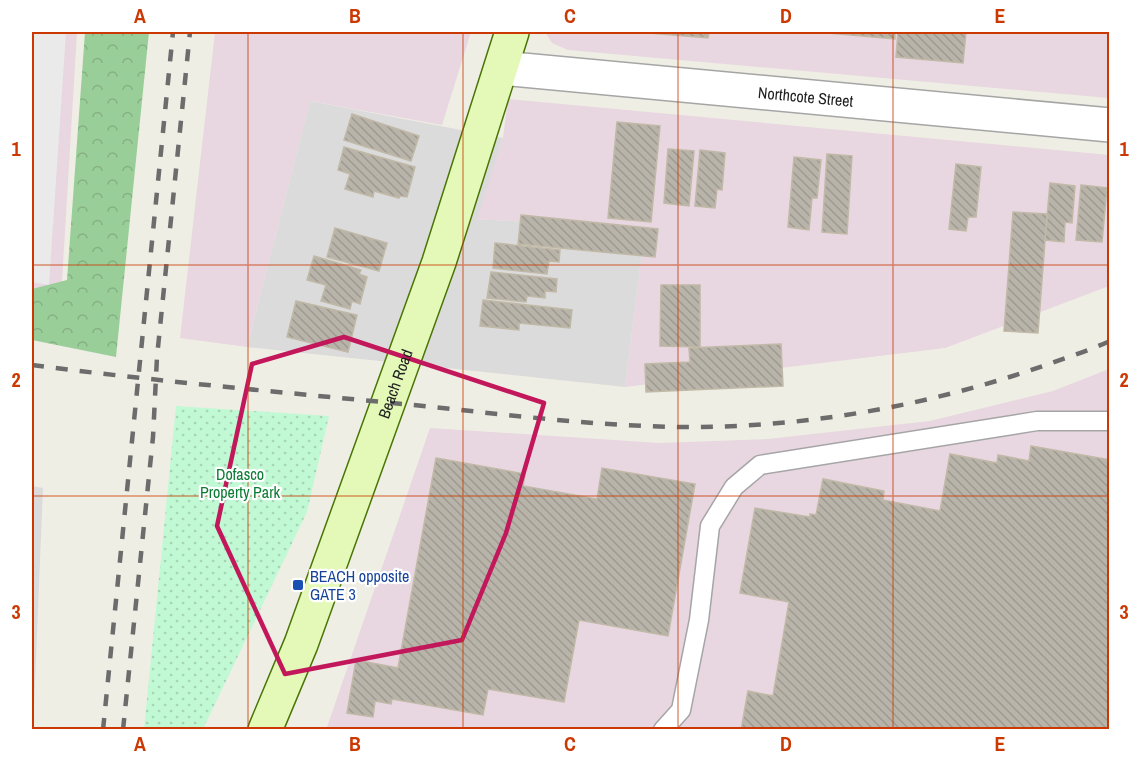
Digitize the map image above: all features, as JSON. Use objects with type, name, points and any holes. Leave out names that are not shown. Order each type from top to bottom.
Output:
[{"type":"street","name":"Beach Road","points":[[265,729],[302,644],[439,262],[512,32]]},
{"type":"street","name":"Northcote Street","points":[[501,68],[1110,125]]},
{"type":"lane","points":[[663,729],[681,710],[699,620],[710,526],[734,487],[760,465],[1037,421],[1110,421]]},
{"type":"highlighted area","points":[[344,337],[544,403],[506,533],[462,640],[285,674],[217,526],[252,364]]},
{"type":"shaded area","points":[[32,32],[77,32],[61,298],[32,295]]},
{"type":"shaded area","points":[[32,32],[66,32],[49,285],[32,282]]},
{"type":"shaded area","points":[[215,32],[471,32],[442,125],[310,101],[247,347],[180,338]]},
{"type":"shaded area","points":[[545,32],[1109,32],[1109,98],[568,50],[552,43]]},
{"type":"shaded area","points":[[508,99],[1109,155],[1109,286],[945,348],[625,387],[645,229],[477,219],[503,138]]},
{"type":"shaded area","points":[[310,101],[503,138],[478,219],[645,229],[625,387],[247,347]]},
{"type":"shaded area","points":[[1109,369],[1109,729],[326,730],[430,428],[659,443],[768,439],[930,421],[1053,391]]},
{"type":"shaded area","points":[[32,486],[43,488],[33,730],[32,729]]},
{"type":"green space","points":[[85,32],[149,32],[116,357],[32,340],[32,289],[67,280]]},
{"type":"green space","name":"Dofasco Property Park","points":[[176,406],[329,416],[307,512],[203,729],[144,729]]},
{"type":"building","points":[[638,32],[709,32],[708,38]]},
{"type":"building","points":[[817,32],[895,32],[895,39]]},
{"type":"building","points":[[898,32],[966,32],[963,63],[896,57]]},
{"type":"building","points":[[352,114],[419,136],[411,161],[344,140]]},
{"type":"building","points":[[617,122],[660,126],[651,222],[608,218]]},
{"type":"building","points":[[344,147],[415,167],[407,197],[400,196],[399,198],[374,191],[373,197],[345,189],[350,174],[338,170]]},
{"type":"building","points":[[668,149],[694,151],[689,206],[664,203]]},
{"type":"building","points":[[700,150],[725,153],[722,190],[717,189],[715,208],[695,206]]},
{"type":"building","points":[[827,154],[852,156],[847,234],[822,232]]},
{"type":"building","points":[[794,157],[821,160],[817,198],[812,198],[809,230],[788,227]]},
{"type":"building","points":[[956,164],[981,167],[976,217],[968,217],[966,231],[949,229]]},
{"type":"building","points":[[1050,183],[1075,186],[1072,223],[1065,222],[1064,242],[1045,240]]},
{"type":"building","points":[[1081,185],[1107,188],[1102,242],[1076,240]]},
{"type":"building","points":[[1013,212],[1047,214],[1038,333],[1004,331]]},
{"type":"building","points":[[521,215],[658,229],[655,257],[518,244]]},
{"type":"building","points":[[335,228],[387,243],[379,271],[327,257]]},
{"type":"building","points":[[495,243],[560,250],[559,262],[549,261],[547,274],[493,268]]},
{"type":"building","points":[[314,256],[361,270],[359,274],[367,277],[360,304],[352,301],[350,309],[321,301],[326,285],[307,280]]},
{"type":"building","points":[[491,272],[557,279],[556,292],[545,291],[545,298],[527,296],[526,302],[487,298]]},
{"type":"building","points":[[661,285],[700,285],[700,347],[660,346]]},
{"type":"building","points":[[483,300],[572,310],[570,328],[519,323],[519,330],[480,326]]},
{"type":"building","points":[[296,301],[357,315],[348,352],[287,337]]},
{"type":"building","points":[[781,344],[783,386],[646,392],[645,364],[690,362],[689,348]]},
{"type":"building","points":[[1031,446],[1110,460],[1110,730],[741,730],[748,691],[773,696],[789,602],[740,593],[755,508],[810,517],[810,514],[816,515],[823,479],[884,491],[883,500],[940,511],[950,454],[997,463],[998,455],[1029,461]]},
{"type":"building","points":[[436,458],[525,474],[523,486],[597,499],[602,468],[695,484],[668,636],[579,620],[564,702],[488,689],[483,715],[392,699],[391,704],[375,701],[373,717],[347,713],[356,660],[398,668]]},
{"type":"railway","points":[[103,730],[173,32]]},
{"type":"railway","points":[[123,730],[153,437],[157,357],[190,32]]},
{"type":"railway","points":[[32,365],[577,422],[682,427],[728,426],[820,419],[955,393],[1043,366],[1110,341]]},
{"type":"place","name":"BEACH opposite GATE 3","points":[[298,585]]}]
